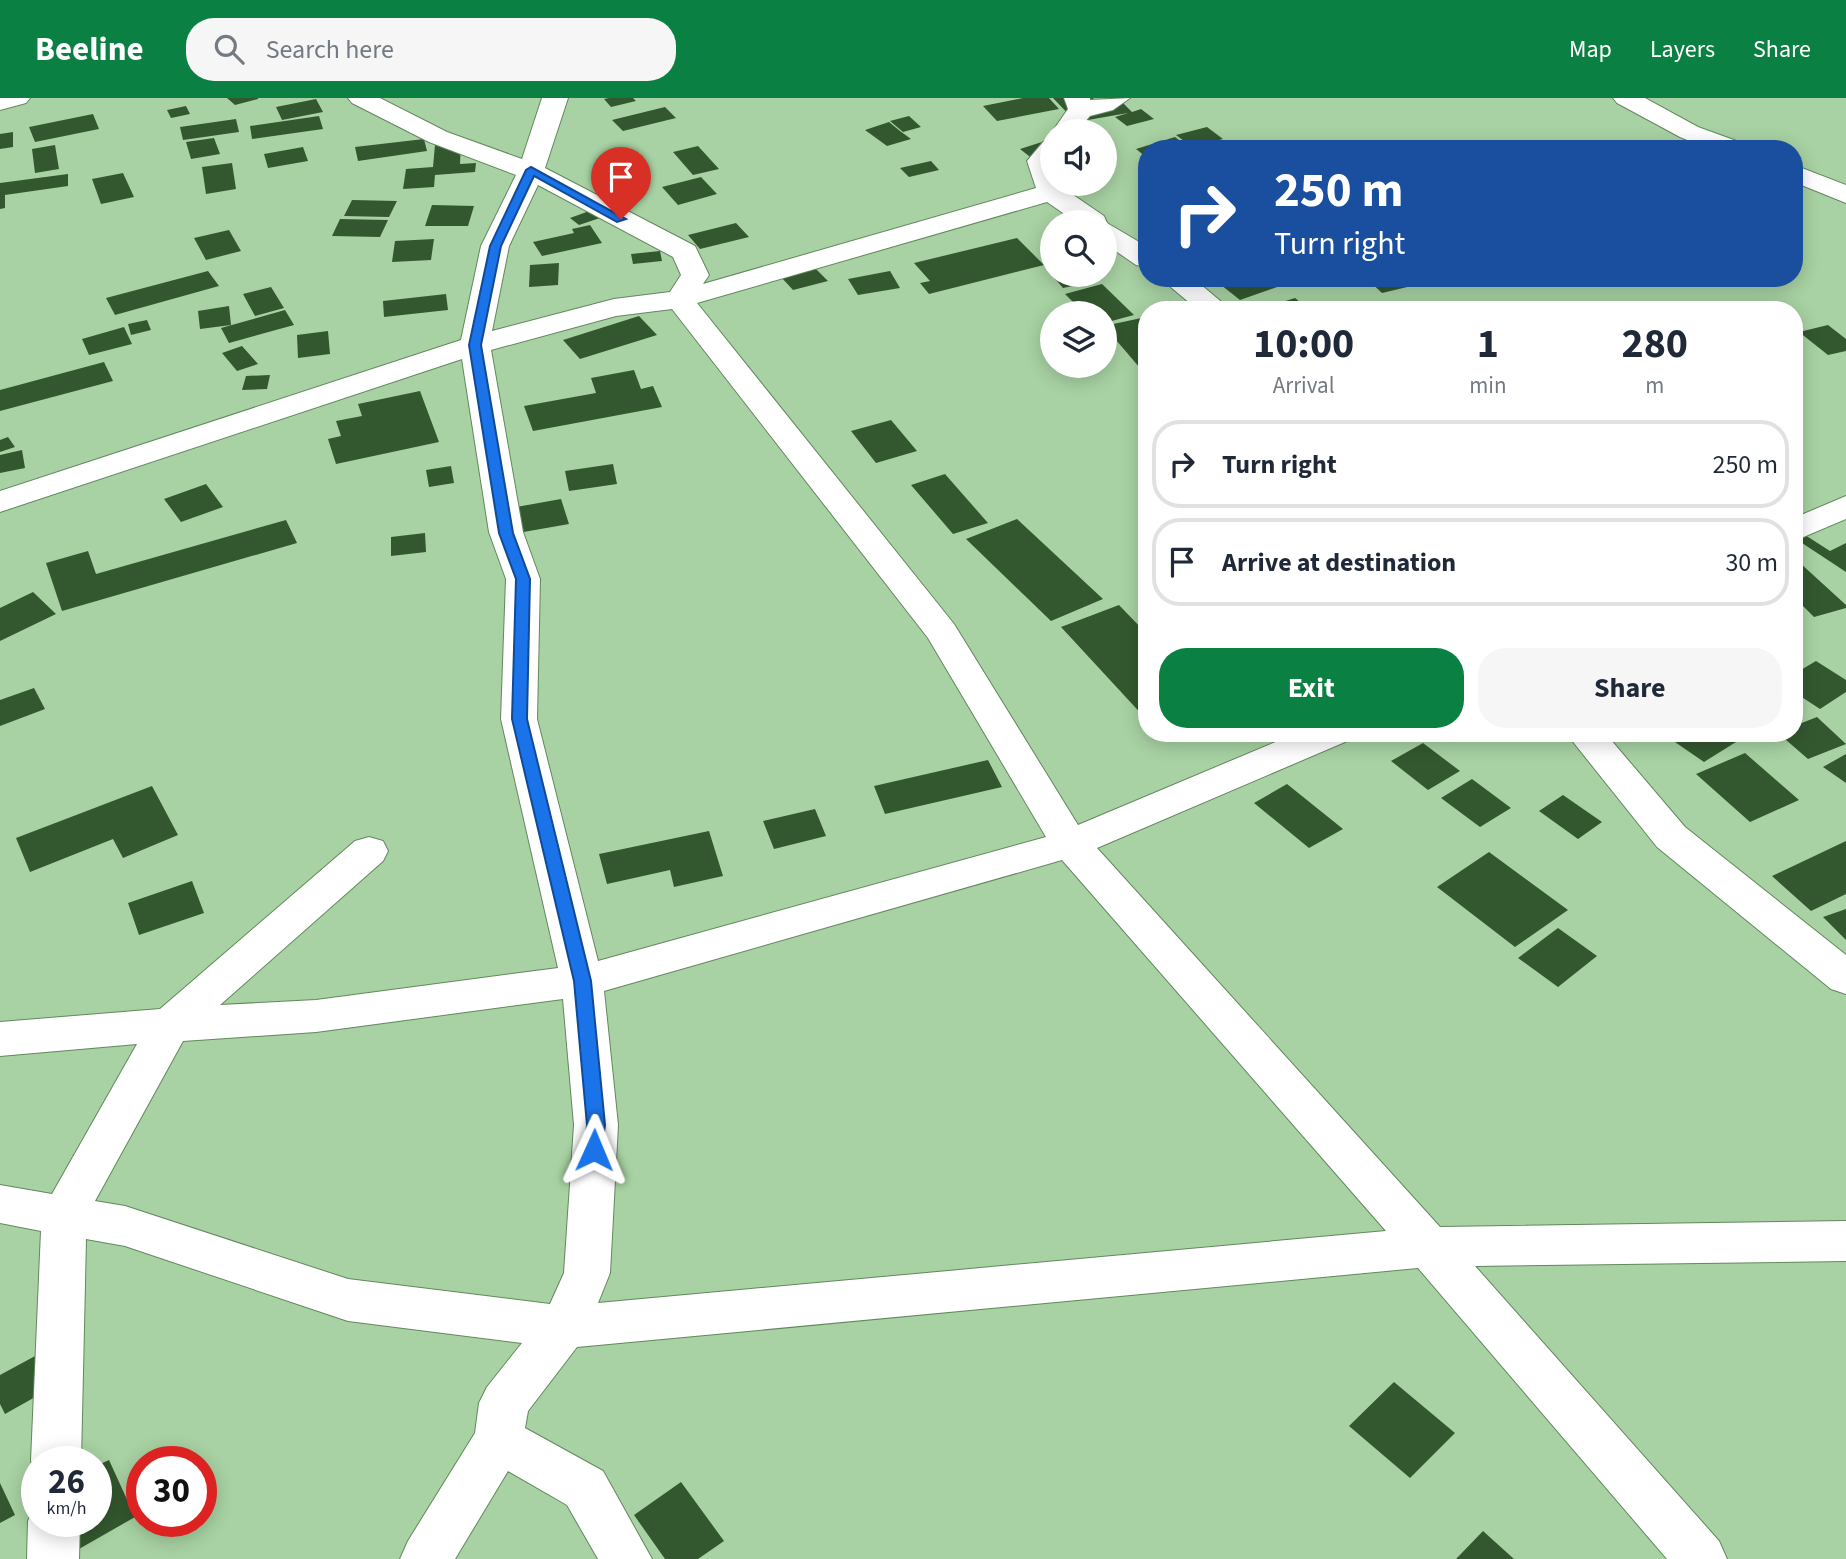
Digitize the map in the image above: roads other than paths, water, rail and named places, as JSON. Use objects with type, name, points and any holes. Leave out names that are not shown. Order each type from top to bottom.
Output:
[{"type":"street","points":[[0,102],[17,98]]},
{"type":"street","points":[[361,98],[439,137],[531,170],[685,252],[695,275],[679,299]]},
{"type":"street","points":[[426,1559],[499,1438],[504,1403],[564,1327],[587,1273],[596,1125],[583,981],[519,719],[523,579],[506,533],[475,345],[495,246],[531,170],[555,98]]},
{"type":"street","points":[[1079,104],[1104,106],[1117,98]]},
{"type":"street","points":[[1626,98],[1709,140]]},
{"type":"street","points":[[1803,177],[1846,195]]},
{"type":"street","points":[[0,502],[475,345],[614,309],[679,299],[1040,195]]},
{"type":"street","points":[[1057,196],[1077,210]]},
{"type":"street","points":[[1117,239],[1138,253]]},
{"type":"street","points":[[1186,287],[1205,301]]},
{"type":"street","points":[[679,299],[942,632],[1070,844],[1429,1247],[1701,1559]]},
{"type":"street","points":[[1803,528],[1840,516]]},
{"type":"street","points":[[0,1039],[316,1016],[583,981],[1070,844],[1311,742]]},
{"type":"street","points":[[1592,742],[1671,837],[1846,978]]},
{"type":"street","points":[[56,1446],[64,1214],[170,1025],[369,851]]},
{"type":"street","points":[[0,1204],[125,1226],[348,1300],[564,1327],[1429,1247],[1846,1241]]},
{"type":"street","points":[[499,1438],[585,1488],[626,1559]]},
{"type":"street","points":[[53,1559],[54,1537]]}]
